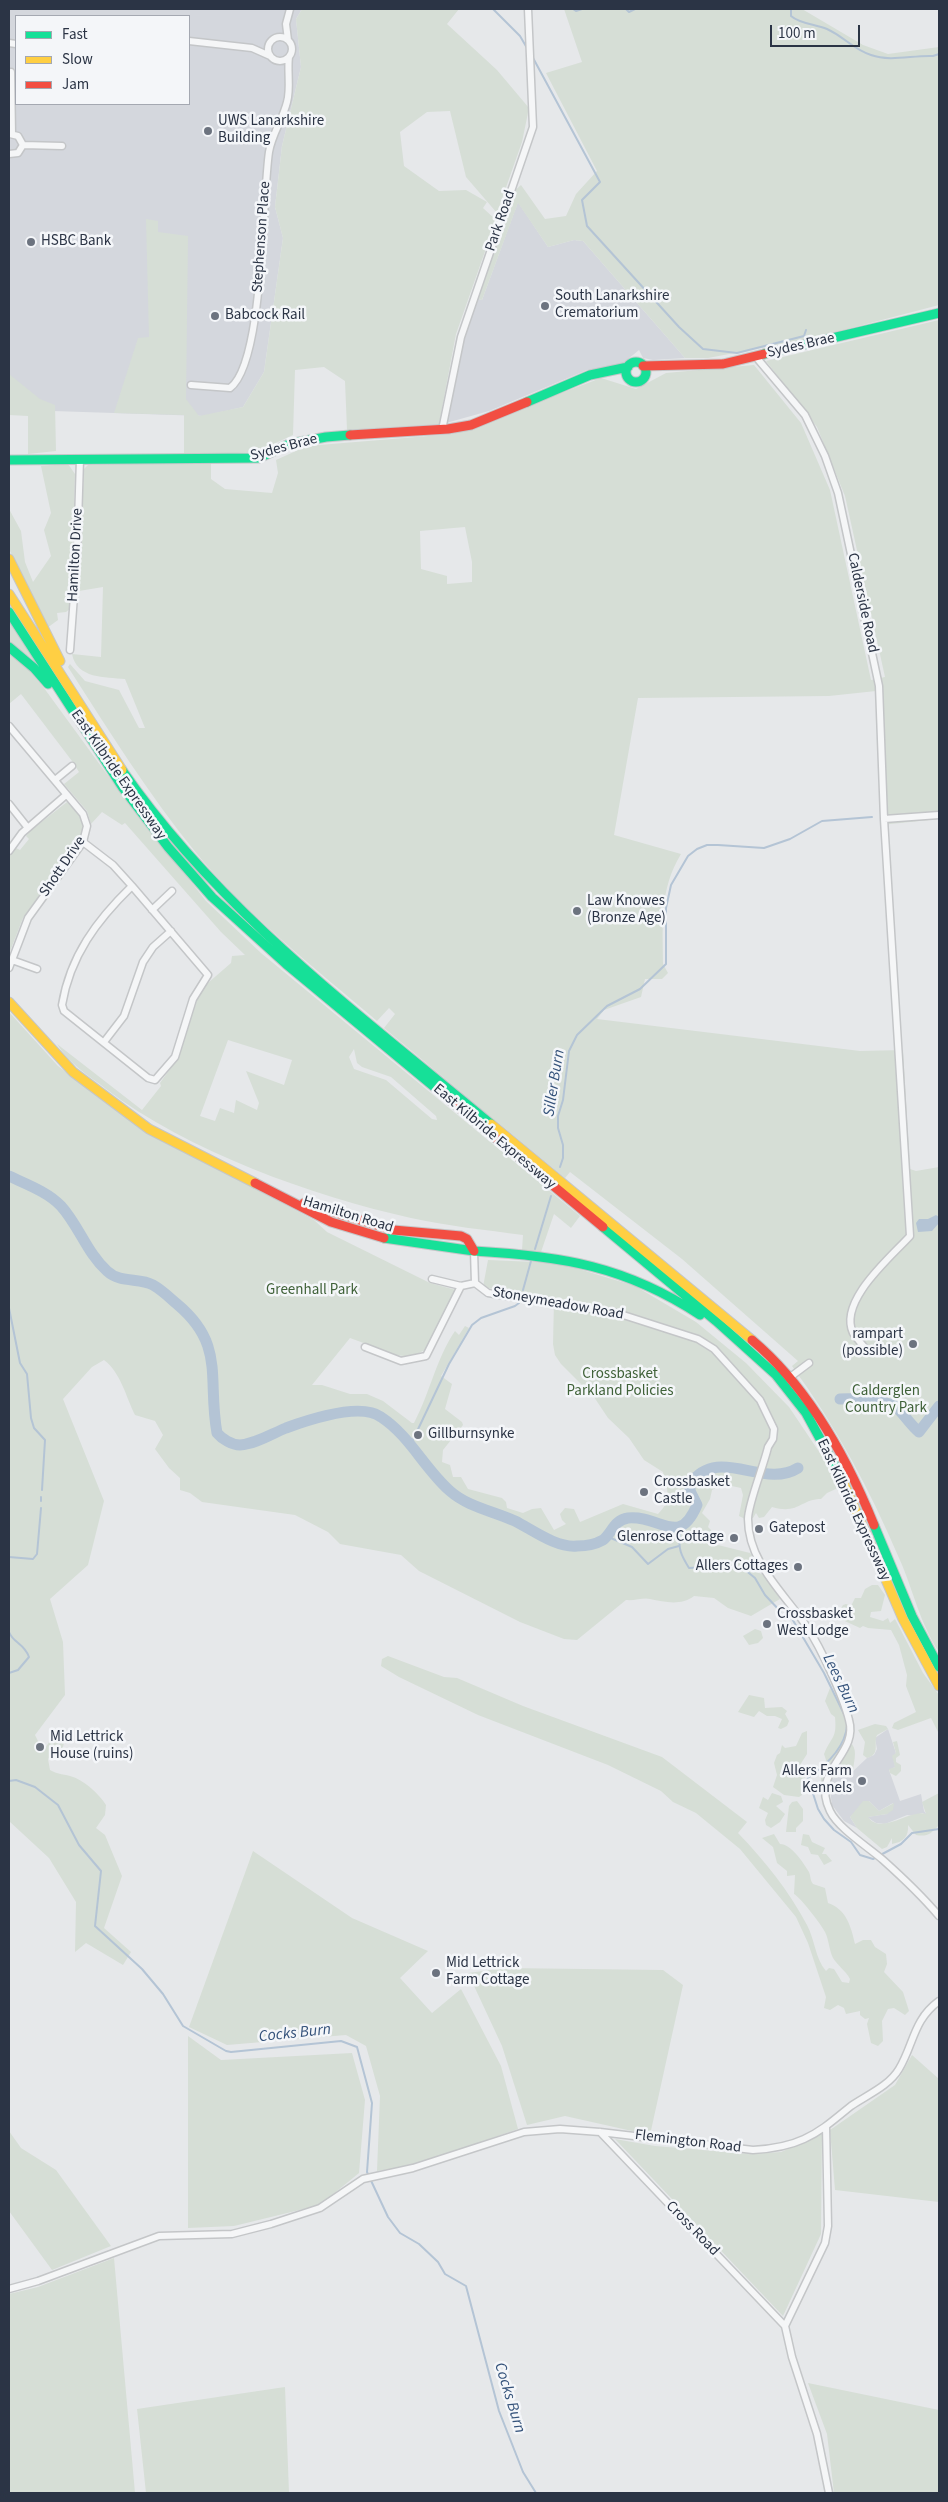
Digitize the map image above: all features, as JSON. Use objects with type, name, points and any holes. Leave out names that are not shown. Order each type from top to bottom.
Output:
[{"type":"main road","name":"Sydes Brae","points":[[643,366],[723,364],[939,313]]},
{"type":"main road","points":[[632,381],[627,376],[628,367],[635,363],[643,366],[646,373],[643,380]]},
{"type":"main road","name":"Sydes Brae","points":[[9,460],[259,458],[273,454],[289,444],[326,437],[442,430],[471,425],[590,375],[608,373],[628,367]]},
{"type":"main road","points":[[608,373],[638,382],[662,367]]},
{"type":"main road","points":[[9,559],[57,657],[83,702],[90,721]]},
{"type":"main road","name":"East Kilbride Expressway","points":[[9,594],[90,721],[159,821],[230,903],[298,963],[748,1337],[789,1378],[818,1415],[844,1457],[860,1490],[916,1627],[939,1667]]},
{"type":"main road","name":"East Kilbride Expressway","points":[[9,612],[108,766],[152,827],[212,897],[254,936],[737,1339],[789,1390],[806,1412],[827,1447],[910,1636],[939,1686]]},
{"type":"main road","points":[[9,647],[42,677],[108,766]]},
{"type":"main road","name":"Hamilton Road","points":[[9,1002],[73,1072],[149,1129],[276,1192],[331,1222],[381,1238],[474,1251]]},
{"type":"main road","name":"Hamilton Road","points":[[276,1192],[333,1213],[392,1230],[461,1236],[467,1239],[474,1251]]},
{"type":"main road","points":[[474,1251],[549,1256],[604,1268],[631,1277],[659,1289],[737,1339]]},
{"type":"street","points":[[252,48],[269,43],[276,38],[286,24],[290,9]]},
{"type":"street","name":"Park Road","points":[[442,430],[461,337],[533,127],[528,9]]},
{"type":"street","points":[[190,41],[252,48],[281,61],[289,56],[292,49],[288,40],[286,24]]},
{"type":"street","points":[[276,38],[282,37],[288,40]]},
{"type":"street","points":[[269,43],[268,50],[272,58],[287,75]]},
{"type":"street","name":"Stephenson Place","points":[[191,385],[230,388],[234,385],[245,359],[256,321],[269,149],[288,101],[287,75],[289,56]]},
{"type":"street","points":[[9,154],[18,153],[23,145],[21,138],[10,134],[12,71]]},
{"type":"street","points":[[23,145],[62,146]]},
{"type":"street","name":"Calderside Road","points":[[756,357],[805,415],[825,456],[838,493],[879,686],[884,820],[910,1236],[869,1280],[852,1307],[853,1332],[865,1348]]},
{"type":"street","name":"Hamilton Drive","points":[[70,650],[77,555],[80,459]]},
{"type":"street","name":"Shott Drive","points":[[9,726],[86,819],[87,826],[83,842],[28,918],[9,968]]},
{"type":"street","points":[[54,780],[72,766]]},
{"type":"street","points":[[9,852],[28,828],[66,795]]},
{"type":"street","points":[[9,804],[28,828]]},
{"type":"street","points":[[884,820],[939,815]]},
{"type":"street","points":[[83,842],[109,861],[132,886],[208,975],[193,999],[175,1057],[158,1079],[152,1080],[64,1011],[62,1005],[77,953],[110,908],[132,886]]},
{"type":"street","points":[[152,910],[172,891]]},
{"type":"street","points":[[104,1042],[124,1016],[143,962],[152,947],[171,931]]},
{"type":"street","points":[[12,960],[37,969]]},
{"type":"street","name":"Stoneymeadow Road","points":[[474,1251],[475,1283],[488,1293],[617,1313],[698,1339],[714,1349],[760,1400],[769,1414],[774,1429],[773,1439],[768,1446],[748,1517],[749,1533],[760,1563],[797,1612],[818,1646],[848,1714],[851,1729],[839,1760],[827,1775],[826,1796],[834,1818],[884,1861],[939,1916]]},
{"type":"street","points":[[432,1279],[462,1286],[475,1283]]},
{"type":"street","points":[[365,1348],[401,1362],[426,1356],[462,1286]]},
{"type":"street","points":[[789,1378],[809,1363]]},
{"type":"street","name":"Flemington Road","points":[[9,2289],[38,2281],[159,2236],[232,2234],[271,2224],[320,2208],[363,2179],[413,2168],[524,2132],[560,2129],[752,2150],[779,2148],[804,2139],[826,2126],[891,2079],[900,2069],[916,2028],[928,2010],[939,2001]]},
{"type":"street","points":[[826,2126],[828,2226],[825,2243],[785,2326],[792,2357],[817,2434],[829,2493]]},
{"type":"street","name":"Cross Road","points":[[600,2132],[785,2326]]},
{"type":"shaded area","points":[[9,9],[302,9],[296,19],[301,67],[282,146],[275,207],[283,238],[264,372],[243,407],[204,416],[53,411],[9,388]]},
{"type":"shaded area","name":"South Lanarkshire Crematorium","points":[[518,202],[548,247],[574,240],[583,241],[685,358],[653,360],[643,358],[639,350],[622,364],[587,370],[489,411],[446,423],[464,340],[476,298],[482,300]]},
{"type":"shaded area","points":[[888,1729],[896,1753],[894,1756],[895,1767],[889,1770],[900,1801],[921,1794],[924,1811],[927,1815],[922,1813],[914,1816],[907,1815],[885,1824],[876,1823],[867,1817],[887,1814],[893,1803],[879,1811],[869,1801],[850,1817],[857,1828],[844,1821],[832,1805],[829,1782],[834,1778],[849,1775],[867,1758],[874,1755],[877,1749],[875,1738]]},
{"type":"green space","points":[[302,9],[459,9],[447,24],[497,70],[529,108],[522,142],[497,213],[466,177],[450,111],[427,112],[400,132],[404,166],[439,191],[466,190],[487,202],[483,208],[496,220],[456,334],[439,424],[347,430],[345,381],[324,367],[295,370],[293,435],[256,452],[184,456],[184,415],[114,413],[138,338],[149,337],[146,219],[158,221],[158,232],[188,236],[186,399],[199,416],[243,407],[264,372],[283,238],[275,207],[282,146],[301,67],[296,19]]},
{"type":"green space","points":[[564,9],[802,9],[863,45],[888,54],[939,47],[939,305],[813,338],[708,358],[685,358],[583,241],[574,240],[548,247],[518,203],[482,300],[476,298],[512,193],[521,185],[545,219],[566,216],[576,194],[597,171],[546,73],[582,62]]},
{"type":"green space","name":"Calderglen Country Park","points":[[939,320],[939,819],[881,825],[876,691],[829,696],[638,698],[614,835],[681,854],[669,881],[664,908],[663,964],[668,973],[662,979],[645,979],[641,997],[604,1010],[597,1019],[860,1051],[903,1050],[910,1169],[916,1171],[939,1167],[939,1652],[927,1630],[899,1558],[864,1483],[838,1435],[792,1366],[798,1361],[682,1259],[570,1172],[565,1178],[384,1028],[395,1014],[389,1008],[377,1021],[260,921],[217,877],[179,832],[130,762],[68,667],[70,664],[85,681],[119,690],[139,728],[145,728],[125,679],[101,677],[86,672],[75,662],[72,654],[101,657],[103,587],[79,591],[84,469],[88,465],[211,462],[211,479],[225,489],[272,493],[278,473],[276,460],[307,446],[453,434],[601,378],[636,389],[666,373],[754,365],[801,423],[830,490],[871,680],[885,677],[845,496],[817,427],[766,361]],"holes":[[[465,527],[472,562],[472,582],[447,584],[447,576],[421,569],[420,531]]]},
{"type":"green space","points":[[9,374],[40,399],[55,405],[56,451],[28,454],[28,416],[9,415]]},
{"type":"green space","points":[[68,464],[75,474],[71,608],[66,612],[57,613],[58,620],[47,628],[9,549],[9,509],[21,531],[25,562],[33,582],[51,556],[44,530],[51,513],[41,466]]},
{"type":"green space","points":[[9,620],[36,662],[9,642]]},
{"type":"green space","points":[[9,652],[28,669],[44,688],[106,773],[206,901],[261,953],[580,1216],[571,1228],[554,1214],[541,1252],[522,1250],[523,1235],[453,1226],[411,1218],[373,1209],[292,1184],[212,1151],[174,1132],[138,1111],[73,1063],[57,1044],[142,1110],[161,1086],[160,1083],[177,1059],[201,989],[231,963],[232,956],[245,955],[221,932],[125,823],[122,825],[102,812],[91,824],[87,811],[64,784],[79,772],[72,761],[21,694],[9,704]],"holes":[[[228,1040],[292,1060],[284,1085],[246,1071],[259,1103],[257,1110],[236,1100],[234,1113],[220,1108],[215,1121],[200,1116]],[[354,1049],[357,1063],[362,1067],[391,1077],[436,1116],[437,1120],[432,1119],[386,1080],[354,1069],[349,1057]]]},
{"type":"green space","points":[[67,802],[81,818],[83,832],[81,839],[23,918],[9,954],[9,857],[16,848],[20,850],[29,839],[26,836],[30,831]]},
{"type":"green space","points":[[9,1012],[58,1066],[140,1128],[314,1220],[327,1232],[430,1283],[456,1290],[425,1350],[411,1357],[396,1355],[350,1338],[312,1385],[322,1385],[350,1394],[367,1394],[383,1401],[414,1423],[448,1342],[455,1331],[459,1335],[465,1326],[469,1328],[441,1376],[452,1384],[445,1409],[462,1422],[463,1425],[443,1450],[442,1462],[450,1465],[453,1477],[461,1477],[468,1489],[502,1498],[506,1502],[507,1508],[523,1513],[541,1508],[554,1530],[566,1524],[560,1514],[565,1508],[574,1509],[580,1522],[623,1504],[658,1514],[666,1504],[668,1495],[663,1472],[644,1460],[629,1438],[608,1418],[594,1397],[561,1364],[555,1355],[553,1344],[554,1300],[483,1287],[488,1260],[559,1263],[635,1286],[696,1322],[746,1363],[789,1407],[836,1477],[838,1488],[827,1493],[821,1499],[809,1501],[788,1509],[772,1507],[764,1517],[759,1518],[756,1513],[753,1518],[745,1519],[739,1516],[743,1495],[741,1488],[727,1485],[712,1490],[710,1499],[702,1513],[710,1521],[708,1527],[711,1530],[710,1543],[750,1553],[756,1561],[757,1572],[766,1576],[780,1599],[751,1616],[728,1608],[714,1598],[694,1596],[678,1602],[648,1599],[626,1600],[577,1640],[564,1639],[520,1622],[419,1571],[401,1555],[340,1544],[328,1532],[295,1515],[202,1502],[190,1493],[180,1490],[180,1478],[169,1468],[155,1449],[163,1435],[155,1421],[135,1415],[119,1378],[104,1360],[92,1367],[63,1399],[104,1501],[88,1565],[50,1599],[63,1642],[65,1695],[35,1735],[43,1751],[52,1738],[64,1743],[61,1754],[53,1753],[48,1759],[50,1770],[73,1777],[87,1785],[106,1805],[105,1815],[96,1828],[105,1835],[122,1876],[104,1928],[131,1952],[123,1965],[86,1943],[75,1952],[76,1902],[49,1858],[9,1821]]},
{"type":"green space","points":[[872,1585],[878,1585],[885,1595],[881,1611],[871,1612],[870,1617],[883,1621],[888,1618],[890,1623],[895,1619],[923,1673],[939,1695],[939,1734],[931,1718],[898,1730],[892,1728],[894,1723],[916,1712],[906,1686],[907,1675],[899,1645],[891,1630],[863,1626],[860,1628],[836,1617],[843,1605],[851,1606],[855,1598],[861,1598],[865,1589]]},
{"type":"green space","points":[[755,1629],[761,1631],[763,1638],[758,1643],[749,1645],[743,1636]]},
{"type":"green space","points":[[388,1656],[444,1677],[457,1678],[523,1706],[662,1757],[747,1822],[738,1833],[767,1865],[792,1900],[807,1925],[822,1966],[826,1971],[829,1968],[834,1969],[842,1982],[849,1983],[850,1979],[833,1958],[823,1928],[794,1894],[795,1875],[787,1876],[787,1871],[777,1863],[773,1847],[762,1838],[774,1834],[780,1844],[788,1847],[796,1854],[809,1872],[813,1884],[825,1888],[828,1903],[839,1909],[847,1919],[855,1944],[863,1940],[871,1940],[875,1947],[886,1954],[887,1964],[884,1972],[903,1992],[909,2011],[905,2015],[894,2008],[888,2009],[882,2021],[883,2041],[878,2046],[871,2043],[867,2024],[869,2018],[865,2019],[860,2015],[860,2011],[846,2014],[844,2008],[838,2005],[830,2010],[824,2008],[826,1997],[808,1943],[796,1917],[740,1849],[696,1813],[673,1802],[661,1791],[608,1765],[478,1715],[399,1677],[381,1666],[382,1659]]},
{"type":"green space","points":[[830,1688],[846,1718],[846,1731],[841,1751],[843,1754],[852,1744],[855,1750],[855,1758],[853,1772],[849,1775],[834,1778],[821,1787],[821,1771],[826,1760],[824,1754],[835,1729],[835,1717],[831,1714],[825,1701]]},
{"type":"green space","points":[[749,1695],[764,1698],[765,1708],[782,1707],[787,1711],[785,1714],[789,1721],[787,1726],[781,1729],[778,1728],[782,1719],[775,1716],[767,1716],[759,1711],[754,1717],[738,1712]]},
{"type":"green space","points":[[875,1724],[886,1726],[888,1729],[877,1735],[874,1754],[867,1758],[863,1755],[865,1742],[858,1730]]},
{"type":"green space","points":[[807,1731],[807,1754],[800,1765],[805,1776],[802,1795],[799,1797],[784,1795],[773,1787],[777,1775],[774,1763],[782,1745],[785,1748],[796,1746],[802,1733]]},
{"type":"green space","points":[[897,1741],[900,1755],[896,1758],[896,1762],[901,1765],[901,1771],[896,1776],[890,1773],[889,1769],[895,1767],[892,1756],[896,1753],[893,1742]]},
{"type":"green space","points":[[772,1793],[781,1796],[783,1802],[776,1806],[785,1814],[780,1822],[771,1828],[766,1825],[765,1820],[768,1813],[759,1808],[763,1797],[768,1800]]},
{"type":"green space","points":[[939,1793],[939,1828],[938,1826],[929,1834],[920,1836],[916,1835],[908,1825],[905,1838],[892,1844],[892,1838],[887,1847],[882,1849],[857,1828],[850,1817],[863,1801],[869,1801],[879,1811],[894,1803],[893,1810],[887,1814],[868,1817],[874,1822],[881,1824],[919,1813],[926,1814],[922,1802]]},
{"type":"green space","points":[[797,1801],[803,1809],[803,1821],[796,1828],[796,1832],[786,1832],[789,1806],[792,1802]]},
{"type":"green space","points":[[803,1834],[809,1835],[812,1842],[825,1848],[822,1854],[826,1854],[832,1861],[824,1865],[818,1855],[811,1854],[808,1847],[801,1845]]},
{"type":"green space","points":[[253,1851],[352,1918],[428,1951],[400,1978],[432,2013],[461,1989],[501,2066],[518,2129],[412,2166],[377,2171],[380,2096],[366,2046],[346,2035],[227,2045],[189,2027]]},
{"type":"green space","points":[[505,1968],[663,1970],[683,1985],[650,2135],[565,2116],[527,2125],[502,2046],[468,1973]]},
{"type":"green space","points":[[188,2036],[221,2060],[352,2053],[365,2100],[359,2173],[320,2205],[234,2226],[188,2228]]},
{"type":"green space","points":[[912,2055],[939,2079],[939,2202],[835,2190],[830,2130],[895,2085]]},
{"type":"green space","points":[[9,2131],[21,2148],[56,2170],[111,2246],[52,2270],[9,2211]]},
{"type":"green space","points":[[822,2134],[821,2234],[783,2316],[615,2139],[655,2146],[750,2154],[781,2152]]},
{"type":"green space","points":[[114,2258],[135,2493],[9,2493],[9,2294],[38,2287]]},
{"type":"green space","points":[[808,2383],[939,2410],[939,2493],[834,2493],[827,2434]]},
{"type":"green space","points":[[285,2387],[289,2493],[146,2493],[137,2409]]},
{"type":"water","points":[[936,1215],[939,1217],[939,1223],[932,1231],[918,1232],[916,1223],[919,1219],[928,1219]]},
{"type":"waterway","points":[[493,9],[520,36],[527,48]]},
{"type":"waterway","points":[[573,9],[576,11],[582,9]]},
{"type":"waterway","points":[[626,9],[629,12],[635,9]]},
{"type":"waterway","points":[[791,9],[791,16],[795,19],[827,29],[859,50],[871,55],[894,58],[939,54]]},
{"type":"waterway","points":[[532,56],[600,182],[582,200],[587,226],[679,327],[703,349],[737,353],[804,336],[806,330]]},
{"type":"waterway","name":"Siller Burn","points":[[560,1167],[563,1158],[563,1145],[558,1128],[558,1116],[563,1100],[569,1051],[577,1035],[607,1006],[640,989],[666,964],[666,908],[671,885],[688,856],[697,849],[707,845],[764,848],[790,839],[822,821],[872,817]]},
{"type":"waterway","points":[[9,1176],[43,1192],[56,1201],[73,1222],[100,1264],[112,1275],[153,1285],[160,1289],[192,1319],[203,1334],[209,1348],[212,1363],[214,1413],[217,1433],[231,1443],[237,1445],[252,1443],[286,1428],[334,1414],[360,1411],[372,1413],[381,1417],[400,1433],[441,1482],[457,1496],[473,1505],[515,1521],[545,1538],[569,1546],[594,1544],[603,1540],[619,1521],[628,1518],[640,1518],[668,1526],[676,1527],[683,1525],[690,1518],[697,1505],[690,1491],[690,1484],[702,1473],[714,1468],[728,1467],[770,1474],[784,1473],[798,1468]]},
{"type":"waterway","name":"Siller Burn","points":[[535,1249],[551,1196]]},
{"type":"waterway","name":"Siller Burn","points":[[523,1290],[531,1261]]},
{"type":"waterway","name":"Siller Burn","points":[[411,1444],[449,1364],[472,1325],[481,1318],[519,1303]]},
{"type":"waterway","name":"Cocks Burn","points":[[9,1308],[20,1363],[27,1374],[31,1418],[34,1428],[45,1440],[42,1490]]},
{"type":"waterway","points":[[840,1399],[868,1400],[895,1406],[919,1432],[939,1406]]},
{"type":"waterway","name":"Cocks Burn","points":[[9,1557],[33,1559],[37,1554],[41,1508]]},
{"type":"waterway","name":"Lees Burn","points":[[676,1529],[680,1534],[679,1544],[681,1552],[689,1568],[729,1566],[744,1569],[755,1578],[765,1595],[781,1612]]},
{"type":"waterway","points":[[606,1536],[632,1547],[648,1564],[668,1549],[679,1546]]},
{"type":"waterway","name":"Lees Burn","points":[[791,1617],[824,1673],[844,1714]]},
{"type":"waterway","name":"Cocks Burn","points":[[9,1632],[13,1639],[27,1652],[29,1657],[18,1670],[9,1673]]},
{"type":"waterway","name":"Lees Burn","points":[[847,1726],[842,1742],[833,1756],[808,1778],[818,1809],[824,1819],[834,1830],[851,1842],[860,1855],[873,1859],[901,1844],[912,1833],[939,1829]]},
{"type":"waterway","name":"Cocks Burn","points":[[9,1781],[16,1780],[35,1787],[58,1805],[79,1845],[101,1871],[95,1926],[142,1969],[163,1994],[183,2026],[226,2051],[231,2052],[341,2041],[357,2047],[372,2103],[367,2172],[388,2217],[400,2233],[419,2244],[438,2262],[445,2274],[466,2286],[499,2411],[523,2472],[536,2493]]},
{"type":"traffic: fast","points":[[764,354],[939,313]]},
{"type":"traffic: fast","points":[[636,362],[643,365],[646,372],[643,379],[636,382],[629,379],[626,372],[629,365],[636,362]]},
{"type":"traffic: fast","points":[[527,402],[590,375],[628,367]]},
{"type":"traffic: fast","points":[[9,460],[259,458],[289,444],[326,437],[350,435]]},
{"type":"traffic: fast","points":[[9,612],[123,788],[168,847],[212,897],[286,964],[450,1100]]},
{"type":"traffic: fast","points":[[9,647],[34,668],[48,684]]},
{"type":"traffic: fast","points":[[122,770],[161,822],[247,916],[343,1002],[491,1124]]},
{"type":"traffic: fast","points":[[603,1227],[716,1321],[776,1375],[806,1413],[842,1479]]},
{"type":"traffic: fast","points":[[384,1238],[474,1251]]},
{"type":"traffic: fast","points":[[474,1251],[536,1256],[592,1266],[645,1285],[672,1298],[700,1315]]},
{"type":"traffic: fast","points":[[874,1525],[912,1616],[939,1667]]},
{"type":"traffic: slow","points":[[9,559],[60,661]]},
{"type":"traffic: slow","points":[[9,594],[122,770]]},
{"type":"traffic: slow","points":[[9,1002],[73,1072],[149,1129],[255,1183]]},
{"type":"traffic: slow","points":[[491,1124],[752,1340]]},
{"type":"traffic: slow","points":[[842,1479],[903,1619],[939,1686]]},
{"type":"traffic: jam","points":[[643,366],[723,364],[764,354]]},
{"type":"traffic: jam","points":[[350,435],[448,429],[471,425],[527,402]]},
{"type":"traffic: jam","points":[[450,1100],[603,1227]]},
{"type":"traffic: jam","points":[[255,1183],[331,1222],[384,1238]]},
{"type":"traffic: jam","points":[[304,1203],[393,1230],[461,1236],[467,1239],[474,1251]]},
{"type":"traffic: jam","points":[[752,1340],[772,1359],[809,1402],[839,1450],[874,1525]]},
{"type":"place","name":"UWS Lanarkshire Building","points":[[208,131]]},
{"type":"place","name":"HSBC Bank","points":[[31,242]]},
{"type":"place","name":"South Lanarkshire Crematorium","points":[[545,306]]},
{"type":"place","name":"Babcock Rail","points":[[215,316]]},
{"type":"place","name":"Law Knowes (Bronze Age)","points":[[577,911]]},
{"type":"place","name":"rampart (possible)","points":[[913,1344]]},
{"type":"place","name":"Gillburnsynke","points":[[418,1435]]},
{"type":"place","name":"Crossbasket Castle","points":[[644,1492]]},
{"type":"place","name":"Gatepost","points":[[759,1529]]},
{"type":"place","name":"Glenrose Cottage","points":[[734,1538]]},
{"type":"place","name":"Allers Cottages","points":[[798,1567]]},
{"type":"place","name":"Crossbasket West Lodge","points":[[767,1624]]},
{"type":"place","name":"Mid Lettrick House (ruins)","points":[[40,1747]]},
{"type":"place","name":"Allers Farm Kennels","points":[[862,1781]]},
{"type":"place","name":"Mid Lettrick Farm Cottage","points":[[436,1973]]},
{"type":"park label","name":"Greenhall Park","points":[[312,1291]]},
{"type":"park label","name":"Crossbasket Parkland Policies","points":[[620,1384]]}]
